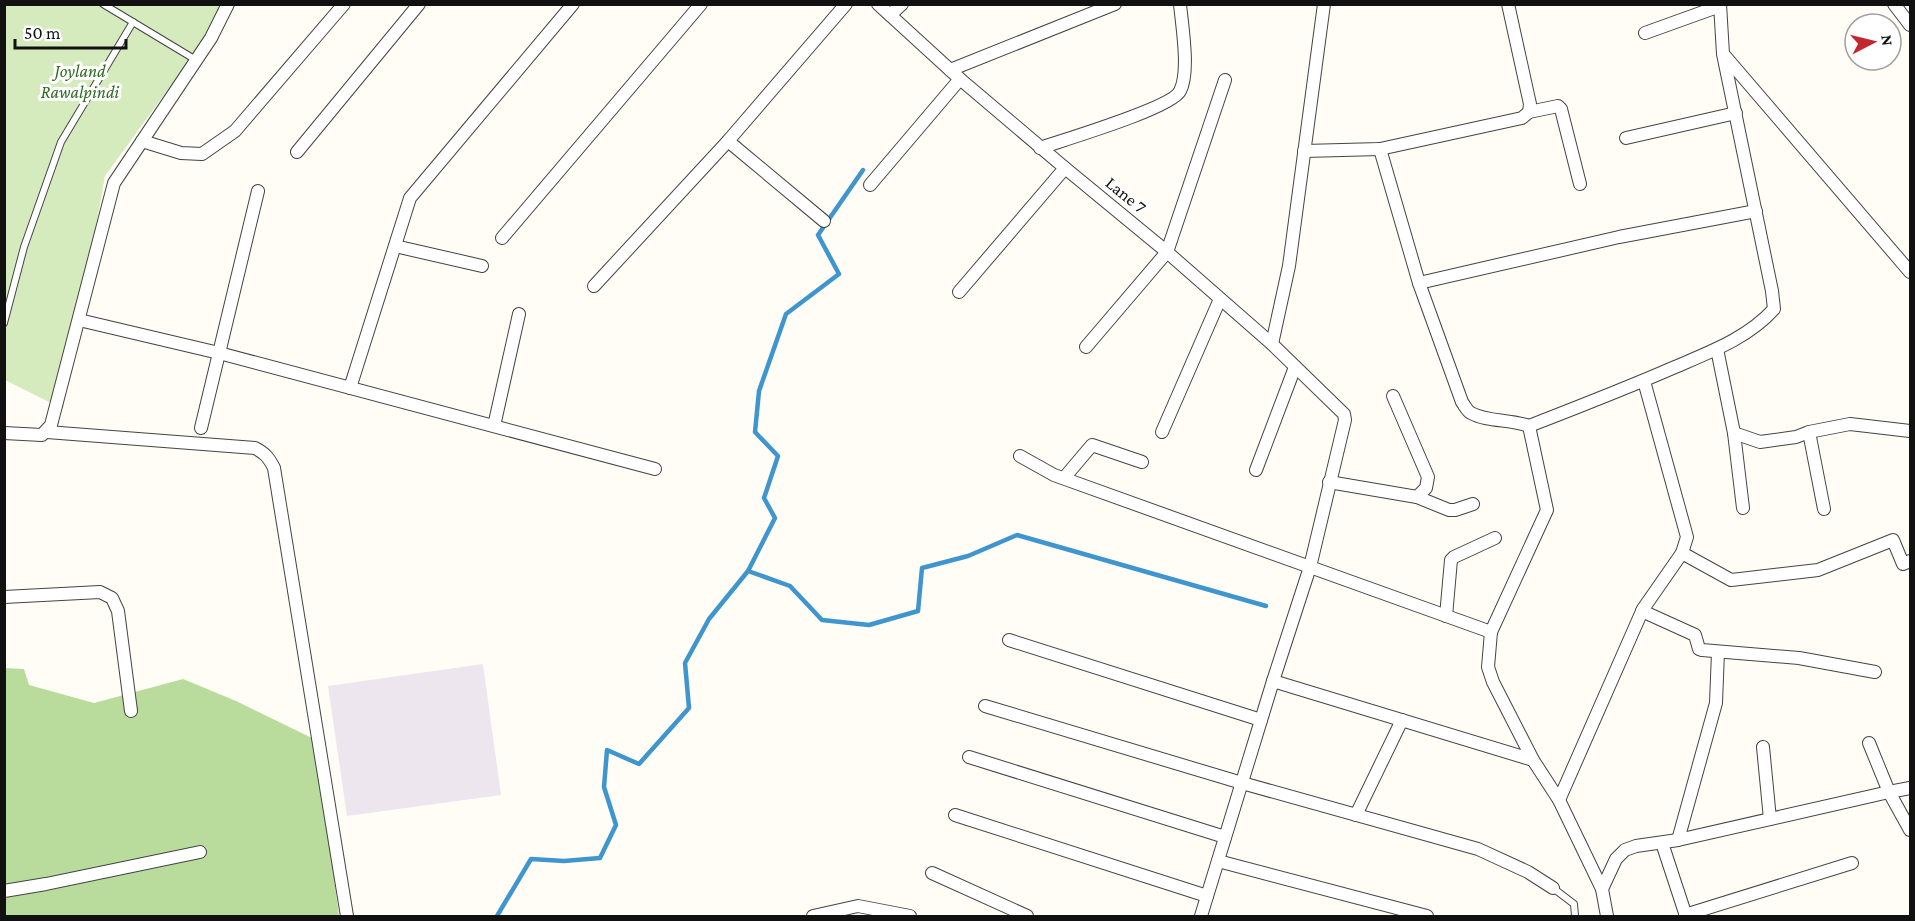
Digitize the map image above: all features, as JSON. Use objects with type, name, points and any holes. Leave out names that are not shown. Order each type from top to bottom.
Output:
[{"type":"street","points":[[4,433],[37,436],[47,432],[51,425],[114,183],[211,38],[228,4]]},
{"type":"street","points":[[142,141],[181,153],[202,154],[235,130],[344,4]]},
{"type":"street","points":[[297,152],[419,4]]},
{"type":"street","points":[[350,388],[410,198],[573,4]]},
{"type":"street","points":[[502,238],[701,4]]},
{"type":"street","points":[[594,286],[728,141],[846,4]]},
{"type":"street","name":"Lane 7","points":[[878,4],[960,79],[1167,252],[1272,344],[1340,409],[1345,420],[1329,482]]},
{"type":"street","points":[[890,15],[902,4]]},
{"type":"street","points":[[950,70],[1115,4]]},
{"type":"street","points":[[1041,148],[1119,122],[1172,100],[1180,93],[1184,78],[1180,4]]},
{"type":"street","points":[[1272,344],[1288,266],[1324,4]]},
{"type":"street","points":[[1304,151],[1380,149],[1522,118],[1528,112],[1530,104],[1508,4]]},
{"type":"street","points":[[1894,4],[1911,26]]},
{"type":"street","points":[[1380,149],[1419,283],[1462,402],[1469,412],[1481,417],[1518,422],[1529,426],[1644,381],[1728,344],[1764,320],[1774,309],[1723,54],[1720,5],[1645,33]]},
{"type":"street","points":[[1723,54],[1911,272]]},
{"type":"street","points":[[870,185],[960,79]]},
{"type":"street","points":[[1086,346],[1167,252],[1225,80]]},
{"type":"street","points":[[1528,112],[1558,106],[1562,109],[1580,184]]},
{"type":"street","points":[[1626,138],[1736,113]]},
{"type":"street","points":[[728,141],[824,221]]},
{"type":"street","points":[[959,291],[1065,168]]},
{"type":"street","points":[[201,428],[258,191]]},
{"type":"street","points":[[1419,283],[1618,237],[1756,211]]},
{"type":"street","points":[[395,246],[482,266]]},
{"type":"street","points":[[1161,432],[1220,299]]},
{"type":"street","points":[[494,426],[519,314]]},
{"type":"street","points":[[79,320],[219,353],[654,469]]},
{"type":"street","points":[[1717,349],[1734,433],[1743,508]]},
{"type":"street","points":[[1256,470],[1295,367]]},
{"type":"street","points":[[1559,800],[1642,611],[1682,554],[1687,537],[1644,381]]},
{"type":"street","points":[[1393,396],[1428,477],[1426,488],[1417,497]]},
{"type":"street","points":[[1734,433],[1760,442],[1850,424],[1911,430]]},
{"type":"street","points":[[1529,426],[1547,510],[1491,632],[1488,668],[1533,760],[1559,800],[1602,889],[1607,916]]},
{"type":"street","points":[[47,432],[255,448],[268,457],[274,468],[347,916]]},
{"type":"street","points":[[1809,432],[1824,509]]},
{"type":"street","points":[[1064,478],[1092,445],[1142,462]]},
{"type":"street","points":[[1020,456],[1064,478],[1491,632]]},
{"type":"street","points":[[1201,916],[1310,567],[1329,482],[1417,497],[1449,510],[1473,504]]},
{"type":"street","points":[[1446,616],[1451,560],[1495,538]]},
{"type":"street","points":[[1682,554],[1731,580],[1818,570],[1893,540],[1903,564],[1911,561]]},
{"type":"street","points":[[4,597],[100,592],[112,598],[118,611],[131,711]]},
{"type":"street","points":[[1642,611],[1695,635],[1699,649],[1799,658],[1875,672]]},
{"type":"street","points":[[1009,640],[1261,720]]},
{"type":"street","points":[[1678,840],[1716,703],[1718,652]]},
{"type":"street","points":[[1273,681],[1533,760]]},
{"type":"street","points":[[985,706],[1242,783],[1478,849],[1528,872],[1553,888]]},
{"type":"street","points":[[1356,815],[1402,720]]},
{"type":"street","points":[[1869,743],[1889,792],[1911,830]]},
{"type":"street","points":[[1763,747],[1770,819]]},
{"type":"street","points":[[969,757],[1225,837]]},
{"type":"street","points":[[1602,889],[1616,859],[1624,850],[1636,846],[1678,840],[1911,788]]},
{"type":"street","points":[[956,815],[1207,896]]},
{"type":"street","points":[[1662,843],[1686,916],[1852,863]]},
{"type":"street","points":[[4,891],[200,852]]},
{"type":"street","points":[[1218,861],[1427,916]]},
{"type":"street","points":[[932,873],[1027,916]]},
{"type":"street","points":[[813,916],[858,906],[872,913],[910,916]]},
{"type":"lane","points":[[103,4],[196,60]]},
{"type":"lane","points":[[4,323],[24,248],[61,142],[133,22]]},
{"type":"lane","points":[[1553,888],[1574,904],[1575,916]]},
{"type":"shaded area","points":[[483,664],[501,795],[347,816],[328,686]]},
{"type":"green space","name":"Joyland Rawalpindi","points":[[4,5],[224,5],[214,26],[105,176],[63,409],[5,380]]},
{"type":"green space","points":[[4,668],[24,669],[29,685],[94,703],[183,679],[236,701],[316,740],[339,916],[5,916]]},
{"type":"waterway","points":[[748,571],[775,518],[764,498],[778,456],[755,432],[759,391],[786,314],[839,274],[818,235],[863,170]]},
{"type":"waterway","points":[[497,916],[531,859],[564,861],[600,858],[616,825],[604,787],[607,750],[639,764],[689,708],[685,663],[709,619],[748,571],[790,586],[822,620],[869,625],[918,611],[922,568],[968,556],[1017,535],[1266,606]]}]
